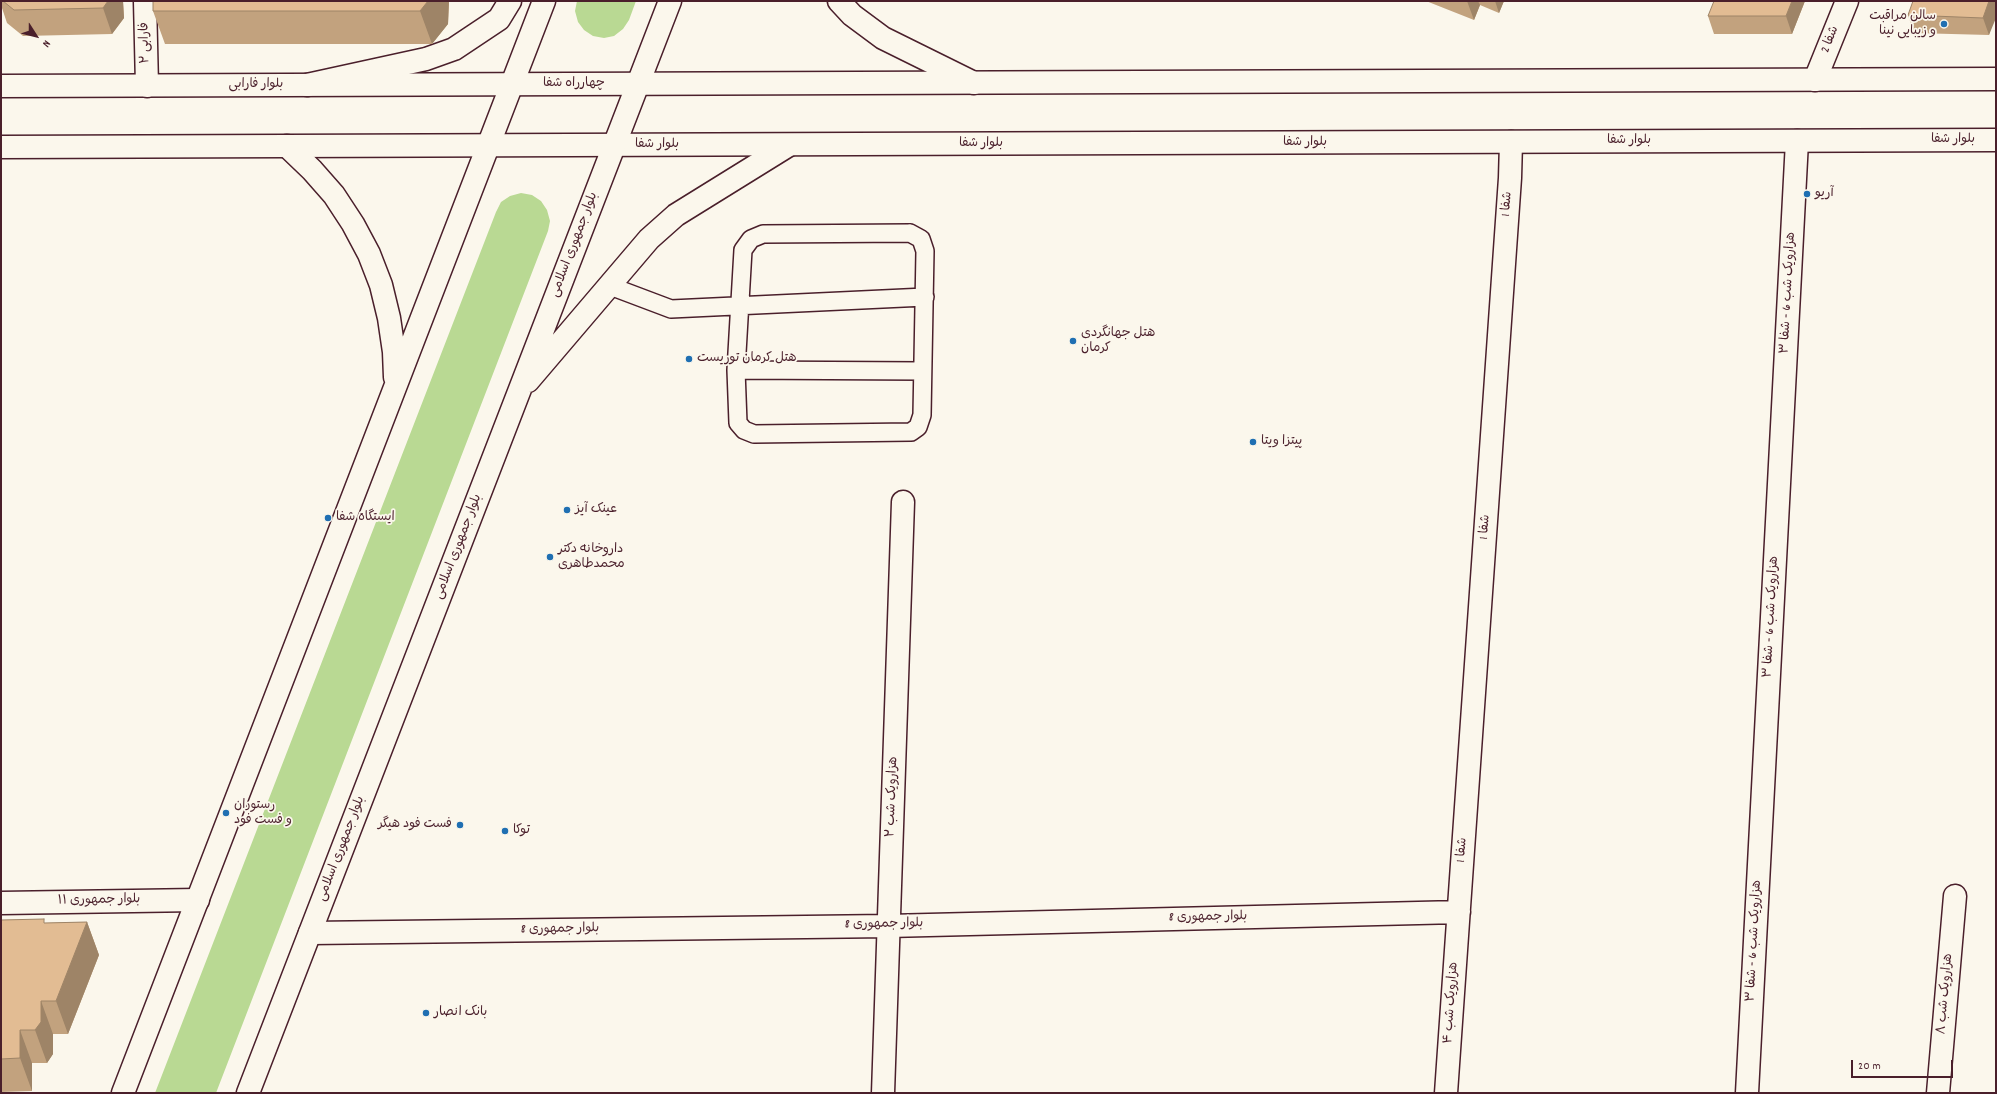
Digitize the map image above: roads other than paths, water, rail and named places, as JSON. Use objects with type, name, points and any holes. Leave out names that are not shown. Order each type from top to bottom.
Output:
[{"type":"street","name":"فارابی ۲","points":[[145,1],[148,86]]},
{"type":"street","points":[[307,85],[426,59],[454,49],[499,19],[510,1]]},
{"type":"street","points":[[123,1093],[544,1]]},
{"type":"street","name":"بلوار جمهوری اسلامی","points":[[248,1093],[670,1]]},
{"type":"street","points":[[839,1],[852,15],[883,38],[974,83]]},
{"type":"street","name":"شفا 2","points":[[1815,80],[1847,1]]},
{"type":"street","points":[[637,84],[1996,79]]},
{"type":"street","name":"بلوار فارابی","points":[[1,86],[512,84]]},
{"type":"street","name":"چهارراه شفا","points":[[512,84],[637,84]]},
{"type":"street","name":"بلوار شفا","points":[[614,145],[1996,140]]},
{"type":"street","name":"هزارویک شب 6 - شفا ۳","points":[[1747,1093],[1797,141]]},
{"type":"street","name":"شفا 1","points":[[1458,912],[1510,186],[1511,142]]},
{"type":"street","points":[[1,147],[614,145]]},
{"type":"street","points":[[518,392],[649,239],[676,215],[789,145]]},
{"type":"street","points":[[287,146],[312,170],[334,195],[353,224],[369,254],[381,285],[389,318],[394,352],[396,386]]},
{"type":"street","name":"هزارویک شب ۲","points":[[883,1093],[903,502]]},
{"type":"street","name":"هزارویک شب ۸","points":[[1938,1093],[1955,896]]},
{"type":"street","name":"بلوار جمهوری ۱۱","points":[[1,903],[198,900]]},
{"type":"street","name":"بلوار جمهوری 8","points":[[310,933],[888,926],[1458,912]]},
{"type":"street","name":"هزارویک شب ۴","points":[[1446,1093],[1458,912]]},
{"type":"lane","points":[[910,233],[921,239],[925,251],[925,298],[922,415],[918,427],[911,432],[754,434],[744,430],[738,423],[736,370],[740,305],[743,250],[751,239],[763,234],[910,233]]},
{"type":"lane","points":[[610,286],[671,309],[925,298]]},
{"type":"lane","points":[[736,370],[922,371]]},
{"type":"place","name":"سالن مراقبت و زیبایی نینا","points":[[1944,24]]},
{"type":"place","name":"آریو","points":[[1807,194]]},
{"type":"place","name":"هتل جهانگردی کرمان","points":[[1073,341]]},
{"type":"place","name":"هتل کرمان توریست","points":[[689,359]]},
{"type":"place","name":"پیتزا ویتا","points":[[1253,442]]},
{"type":"place","name":"عینک آیز","points":[[567,510]]},
{"type":"place","name":"ایستگاه شفا","points":[[328,518]]},
{"type":"place","name":"داروخانه دکتر محمدطاهری","points":[[550,557]]},
{"type":"place","name":"رستوران و فست فود","points":[[226,813]]},
{"type":"place","name":"فست فود هیگر","points":[[460,825]]},
{"type":"place","name":"توکا","points":[[505,831]]},
{"type":"place","name":"بانک انصار","points":[[426,1013]]}]
